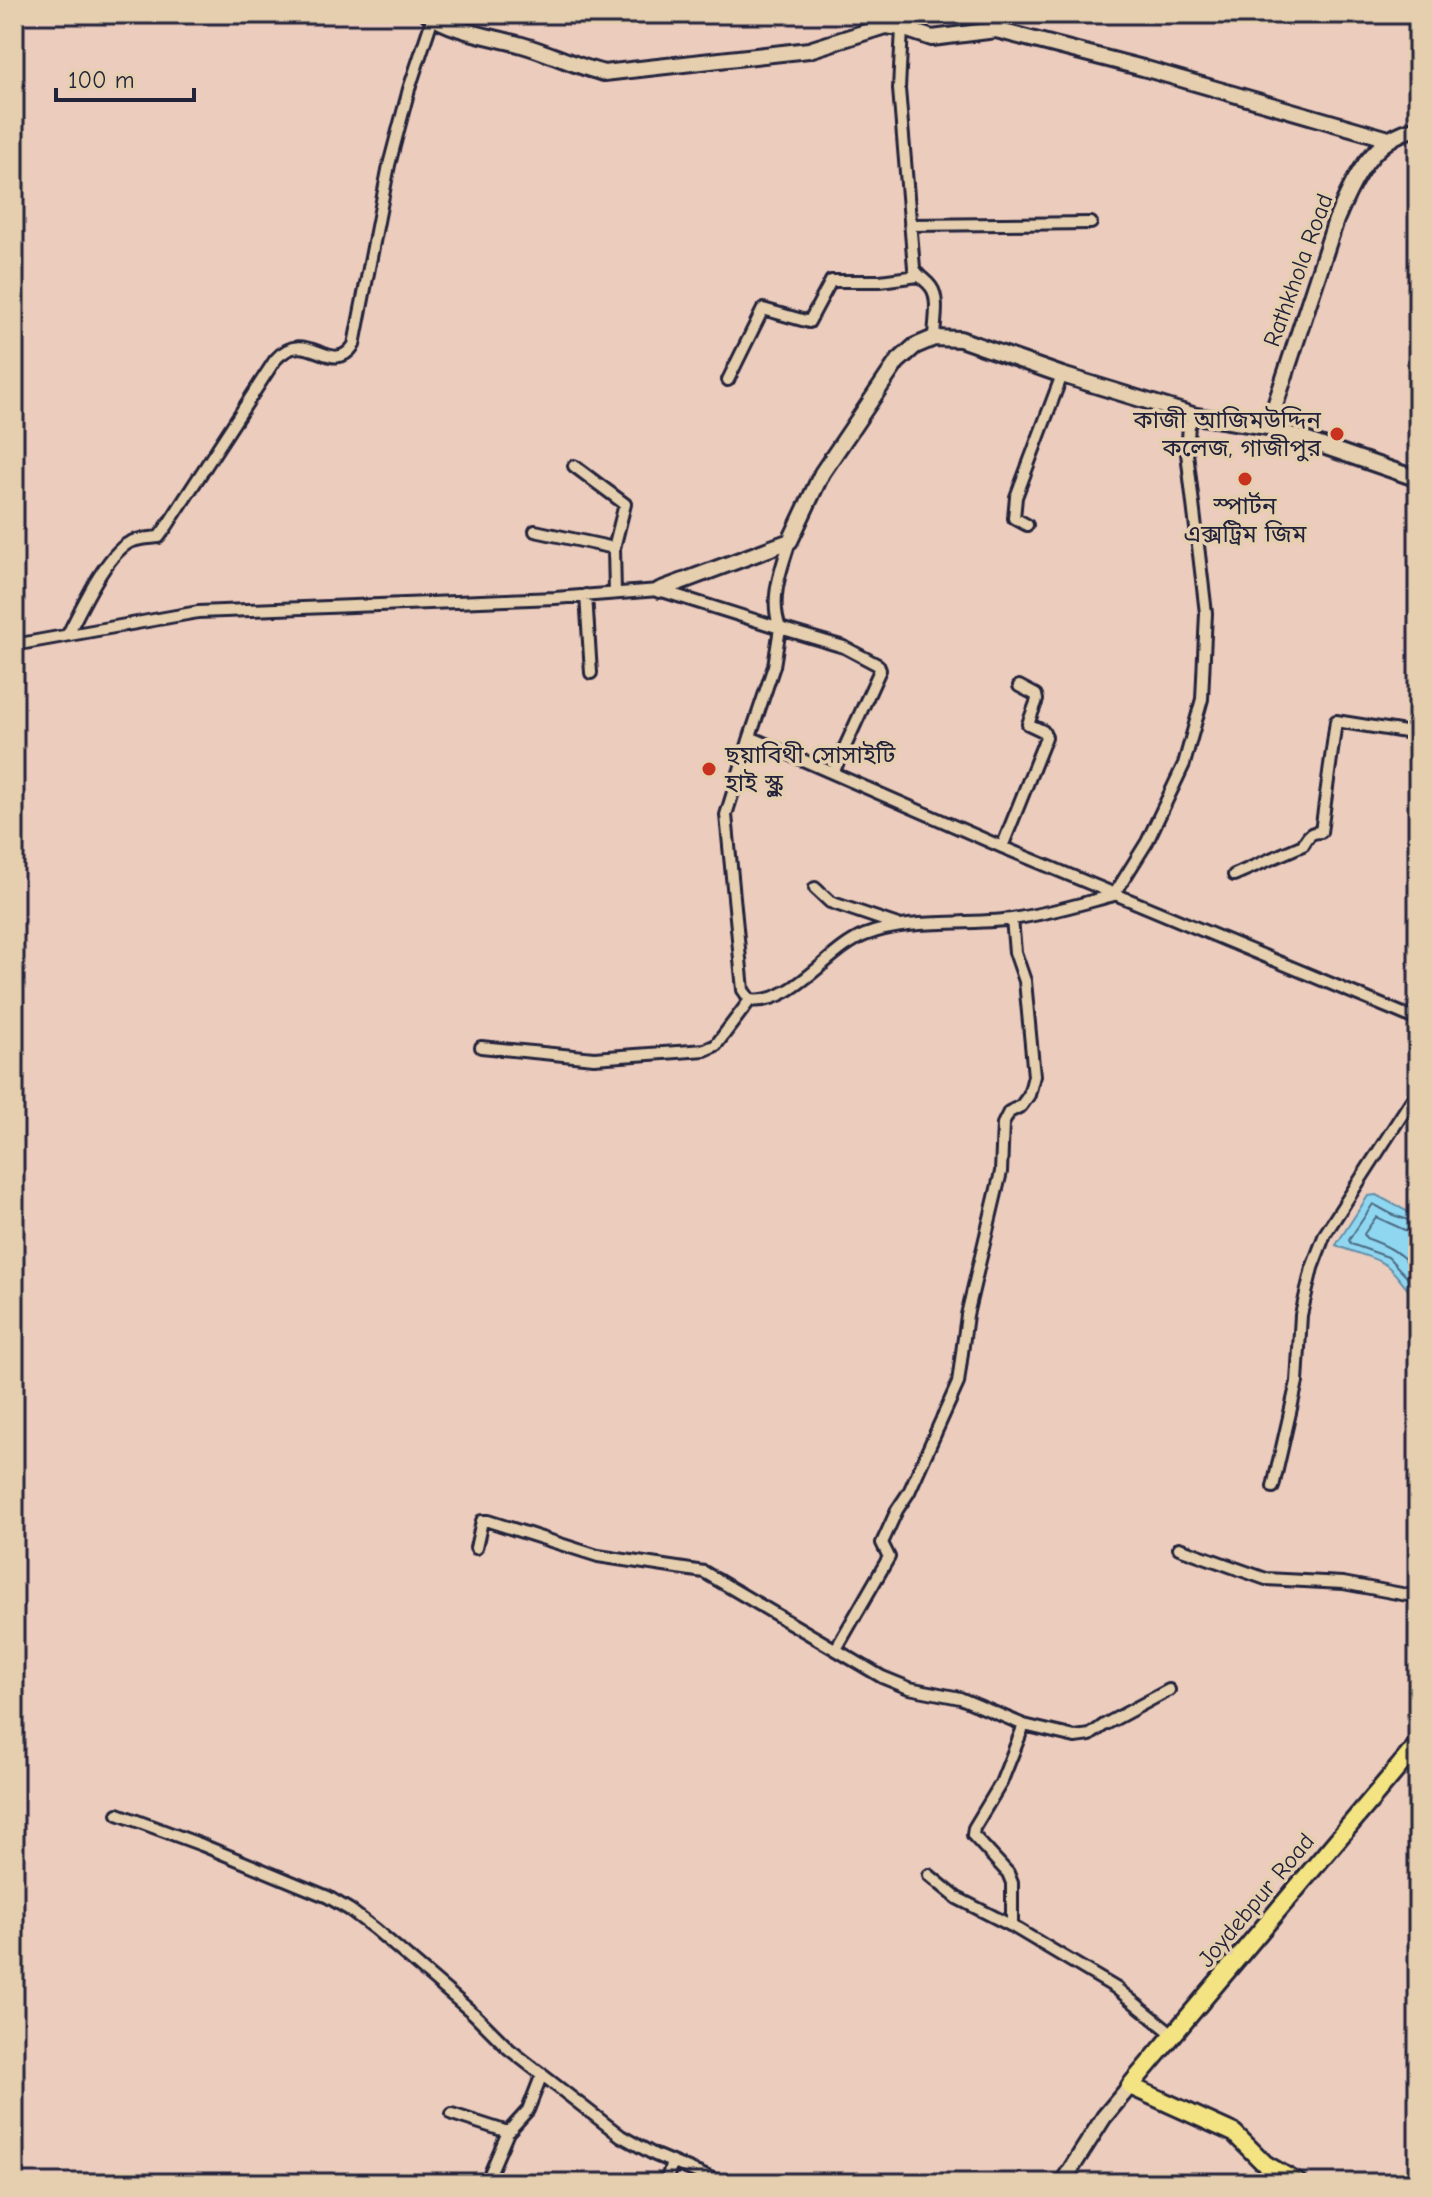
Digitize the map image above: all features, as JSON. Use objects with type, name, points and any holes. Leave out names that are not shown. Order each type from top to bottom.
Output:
[{"type":"main road","points":[[430,16],[525,45],[581,68],[604,73],[809,50],[885,26],[932,38],[996,30],[1143,68],[1389,139],[1418,128]]},
{"type":"main road","name":"Rathkhola Road","points":[[1268,427],[1336,220],[1358,174],[1389,139]]},
{"type":"main road","points":[[659,590],[790,541],[822,473],[897,362],[915,346],[934,338],[960,339],[1062,375],[1196,416],[1268,427],[1418,479]]},
{"type":"main road","name":"Joydebpur Road","points":[[1130,2086],[1418,1744]]},
{"type":"main road","points":[[1062,2183],[1104,2117],[1130,2086],[1234,2133],[1265,2164],[1298,2183]]},
{"type":"street","points":[[859,14],[885,26]]},
{"type":"street","points":[[68,634],[99,575],[123,547],[133,541],[159,537],[285,348],[296,346],[340,357],[349,353],[354,345],[389,165],[430,16]]},
{"type":"street","points":[[902,28],[899,89],[914,268],[935,297],[934,338]]},
{"type":"street","points":[[910,225],[1091,223]]},
{"type":"street","points":[[728,380],[763,309],[809,322],[831,281],[880,281],[918,276]]},
{"type":"street","points":[[1027,525],[1014,518],[1016,497],[1062,375]]},
{"type":"street","points":[[790,541],[774,602],[780,628],[774,666],[726,815],[743,990],[750,1000],[764,1002],[790,988],[864,935],[900,926],[1012,919],[1114,895],[1147,842],[1184,764],[1202,699],[1206,613],[1187,453],[1189,425],[1196,416]]},
{"type":"street","points":[[574,466],[625,504],[614,548],[615,593]]},
{"type":"street","points":[[535,531],[614,548]]},
{"type":"street","points":[[14,645],[198,612],[659,590],[844,647],[878,665],[880,670],[833,773]]},
{"type":"street","points":[[586,595],[591,673]]},
{"type":"street","points":[[1002,847],[1046,737],[1043,731],[1028,724],[1037,697],[1019,686]]},
{"type":"street","points":[[1234,875],[1303,845],[1305,838],[1321,832],[1336,721],[1418,734]]},
{"type":"street","points":[[750,737],[1114,895],[1418,1020]]},
{"type":"street","points":[[815,888],[830,902],[900,926]]},
{"type":"street","points":[[836,1649],[889,1557],[882,1543],[885,1534],[909,1492],[958,1383],[967,1315],[1001,1172],[1003,1124],[1009,1112],[1021,1106],[1029,1095],[1034,1076],[1025,981],[1015,952],[1012,919]]},
{"type":"street","points":[[481,1047],[594,1058],[705,1050],[716,1045],[750,1000]]},
{"type":"street","points":[[1273,1487],[1297,1382],[1301,1315],[1312,1268],[1325,1234],[1418,1090]]},
{"type":"street","points":[[476,1548],[482,1521],[488,1521],[598,1556],[704,1572],[882,1677],[909,1688],[960,1698],[1024,1725],[1075,1737],[1090,1735],[1169,1690]]},
{"type":"street","points":[[1179,1548],[1266,1579],[1343,1583],[1418,1597]]},
{"type":"street","points":[[1012,1926],[1012,1883],[1008,1873],[973,1835],[974,1828],[1001,1783],[1024,1725]]},
{"type":"street","points":[[118,1814],[328,1897],[350,1910],[474,2014],[509,2049],[621,2136],[722,2183]]},
{"type":"street","points":[[929,1875],[957,1898],[1012,1926],[1116,1988],[1174,2035]]},
{"type":"street","points":[[486,2183],[508,2132],[528,2110],[542,2074]]},
{"type":"street","points":[[452,2114],[508,2132]]},
{"type":"street","points":[[666,2183],[672,2162]]},
{"type":"water","points":[[1376,1195],[1418,1217],[1418,1299],[1386,1265],[1336,1245],[1368,1196]]},
{"type":"place","name":"কাজী আজিমউদ্দিন কলেজ, গাজীপুর","points":[[1337,434]]},
{"type":"place","name":"স্পার্টন এক্সট্রিম জিম","points":[[1245,479]]},
{"type":"place","name":"ছয়াবিথী সোসাইটি হাই স্কুল","points":[[709,769]]}]
